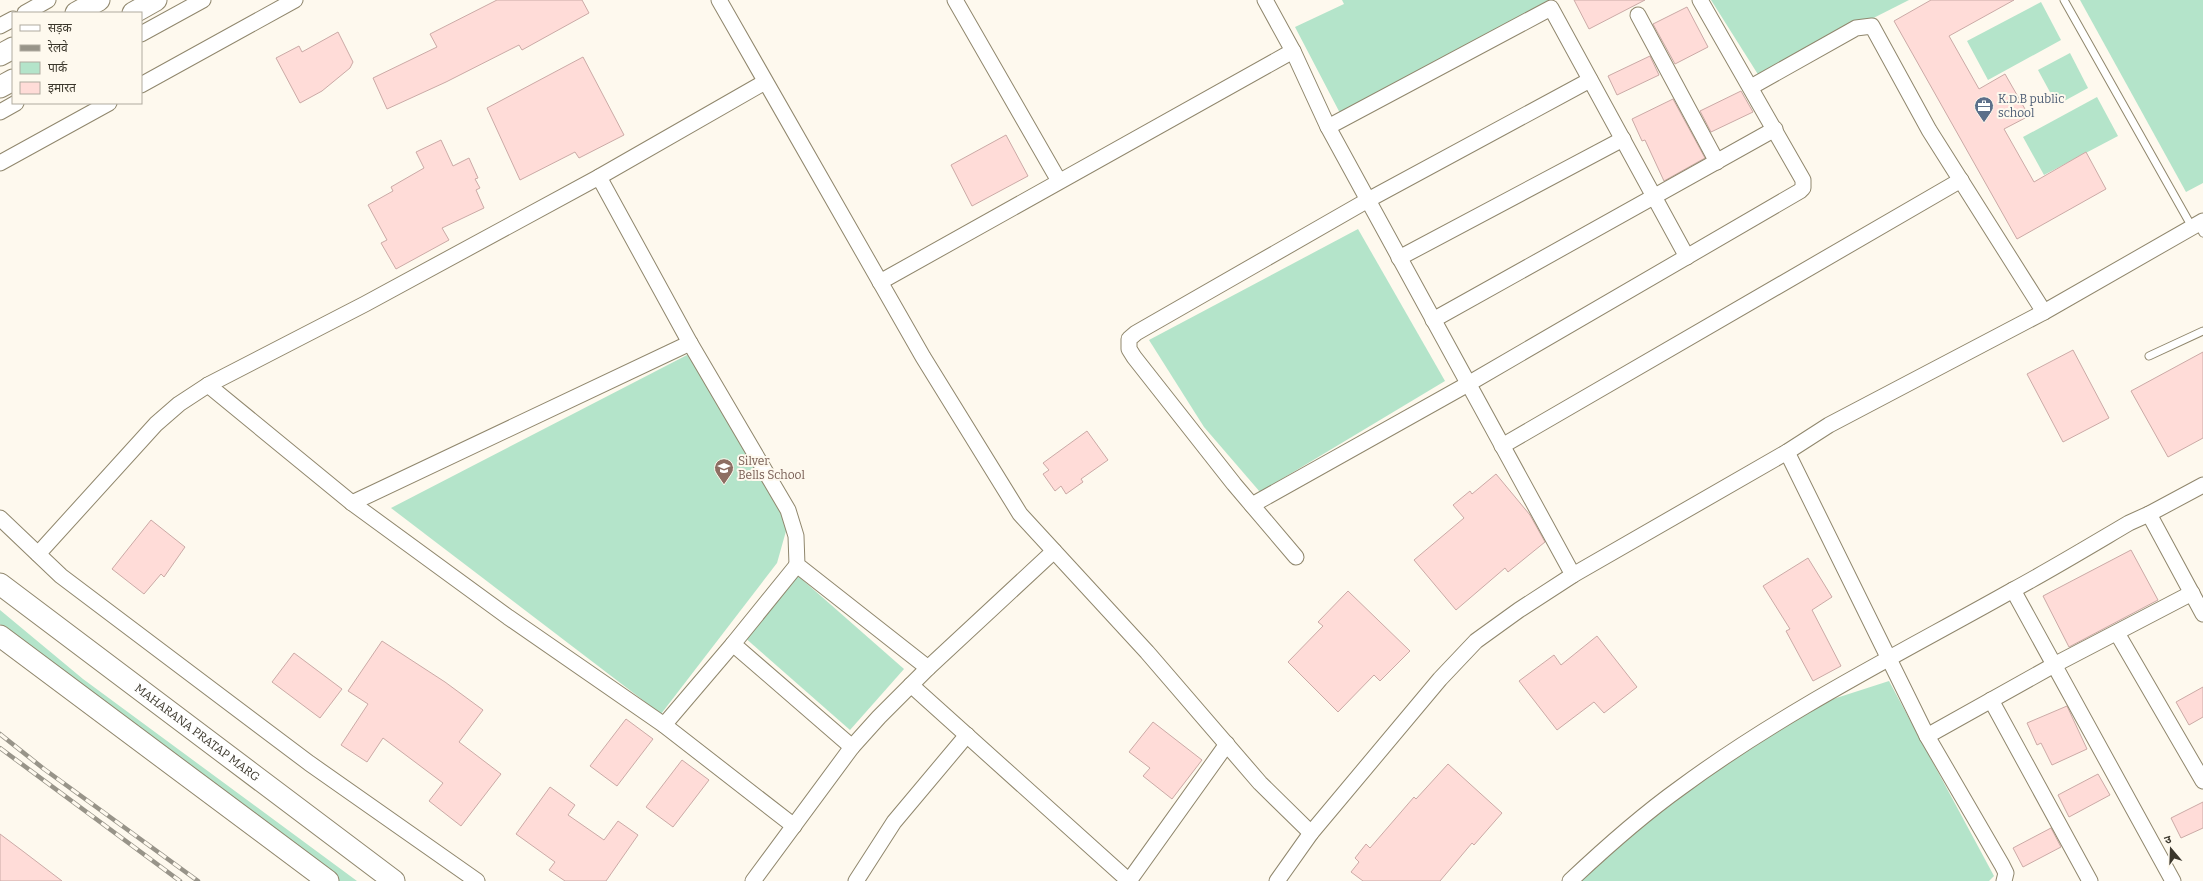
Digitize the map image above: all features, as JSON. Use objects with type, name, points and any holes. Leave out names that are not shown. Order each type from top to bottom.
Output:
[{"type":"main road","points":[[78,12],[99,0]]},
{"type":"main road","points":[[135,12],[156,0]]},
{"type":"main road","points":[[0,55],[12,49]]},
{"type":"main road","points":[[0,87],[12,81]]},
{"type":"main road","name":"MAHARANA PRATAP MARG","points":[[0,584],[394,881]]},
{"type":"main road","points":[[0,636],[328,881]]},
{"type":"street","points":[[27,12],[48,0]]},
{"type":"street","points":[[142,33],[203,0]]},
{"type":"street","points":[[142,84],[295,0]]},
{"type":"street","points":[[719,0],[923,357],[1020,514],[1147,652],[1260,783],[1311,833]]},
{"type":"street","points":[[955,0],[1059,181]]},
{"type":"street","points":[[1265,0],[1293,52],[1328,127],[1573,575]]},
{"type":"street","points":[[1252,505],[1468,384],[1687,257],[1802,188],[1803,180],[1700,0]]},
{"type":"street","points":[[1328,127],[1551,8],[1687,257]]},
{"type":"street","points":[[1638,15],[1717,162]]},
{"type":"street","points":[[0,26],[12,20]]},
{"type":"street","points":[[1751,87],[1856,28],[1864,25],[1872,26],[1929,130],[2044,312]]},
{"type":"street","points":[[880,282],[1293,52]]},
{"type":"street","points":[[1296,557],[1252,505],[1134,357],[1130,349],[1129,339],[1136,332],[1368,200],[1590,80]]},
{"type":"street","points":[[38,554],[156,424],[179,404],[208,385],[365,304],[599,177],[765,82]]},
{"type":"street","points":[[0,112],[14,104]]},
{"type":"street","points":[[0,163],[107,104]]},
{"type":"street","points":[[1433,320],[1655,198],[1775,129]]},
{"type":"street","points":[[1399,258],[1623,139]]},
{"type":"street","points":[[599,177],[690,343],[788,510],[796,536],[797,565],[733,644],[664,725]]},
{"type":"street","points":[[1502,446],[1961,180]]},
{"type":"street","points":[[1277,881],[1311,833],[1440,679],[1476,641],[1573,575],[1787,452],[1829,425],[2044,312],[2199,226]]},
{"type":"street","points":[[352,503],[690,343]]},
{"type":"street","points":[[208,385],[352,503],[508,617],[664,725],[794,826]]},
{"type":"street","points":[[1787,452],[1927,736],[2002,865],[2006,873],[2004,881]]},
{"type":"street","points":[[1570,881],[1602,850],[1681,787],[1751,740],[1889,658],[2013,590],[2129,523],[2203,485]]},
{"type":"street","points":[[2149,514],[2203,614]]},
{"type":"street","points":[[0,518],[61,576],[309,763],[477,881]]},
{"type":"street","points":[[753,881],[852,747],[928,668],[1054,551]]},
{"type":"street","points":[[797,565],[928,668]]},
{"type":"street","points":[[2013,590],[2173,881]]},
{"type":"street","points":[[1927,736],[2054,665],[2192,593]]},
{"type":"street","points":[[2116,632],[2203,781]]},
{"type":"street","points":[[733,644],[852,747]]},
{"type":"street","points":[[911,685],[1129,881],[1227,744]]},
{"type":"street","points":[[1991,700],[2090,881]]},
{"type":"street","points":[[856,881],[894,822],[967,735]]},
{"type":"lane","points":[[2064,0],[2199,226]]},
{"type":"lane","points":[[2149,356],[2203,331]]},
{"type":"green space","points":[[1342,0],[1549,0],[1341,115],[1295,27],[1344,4]]},
{"type":"green space","points":[[1711,0],[1909,0],[1759,76]]},
{"type":"green space","points":[[2080,0],[2203,0],[2203,183],[2186,192]]},
{"type":"green space","points":[[2041,2],[2061,40],[1988,80],[1967,41]]},
{"type":"green space","points":[[2070,53],[2088,88],[2057,105],[2038,70]]},
{"type":"green space","points":[[2097,97],[2118,136],[2044,175],[2023,137]]},
{"type":"green space","points":[[1358,229],[1445,381],[1260,492],[1204,427],[1149,340]]},
{"type":"green space","points":[[689,354],[788,524],[777,563],[661,714],[391,508]]},
{"type":"green space","points":[[797,575],[904,669],[850,730],[743,636]]},
{"type":"green space","points":[[0,610],[83,679],[357,881],[339,881],[101,706],[0,624]]},
{"type":"green space","points":[[1889,681],[1994,876],[1989,881],[1578,881],[1681,787],[1827,701]]},
{"type":"building","points":[[497,0],[582,0],[589,13],[522,50],[519,45],[446,82],[387,109],[373,78],[437,47],[430,34]]},
{"type":"building","points":[[1574,0],[1645,0],[1589,29]]},
{"type":"building","name":"K.D.B public school","points":[[1931,0],[2014,0],[1949,36],[1979,89],[2005,74],[2029,116],[2004,129],[2034,182],[2086,152],[2106,189],[2017,239],[1894,21]]},
{"type":"building","points":[[1687,7],[1708,47],[1675,64],[1653,24]]},
{"type":"building","points":[[338,32],[353,62],[350,68],[322,91],[300,103],[276,58],[299,46],[302,52]]},
{"type":"building","points":[[1650,56],[1659,75],[1617,95],[1608,76]]},
{"type":"building","points":[[583,57],[624,135],[579,158],[575,152],[520,180],[487,108]]},
{"type":"building","points":[[1741,91],[1753,112],[1711,132],[1700,111]]},
{"type":"building","points":[[1673,99],[1705,158],[1664,181],[1645,140],[1642,141],[1632,119]]},
{"type":"building","points":[[1006,135],[1028,176],[972,206],[951,165]]},
{"type":"building","points":[[441,140],[453,166],[469,158],[478,178],[475,179],[480,188],[476,190],[484,208],[442,228],[449,240],[396,269],[381,243],[387,240],[368,205],[393,191],[391,187],[424,168],[416,152]]},
{"type":"building","points":[[2073,350],[2109,418],[2063,442],[2027,374]]},
{"type":"building","points":[[2203,352],[2203,438],[2168,457],[2131,391]]},
{"type":"building","points":[[1087,431],[1108,460],[1081,479],[1083,482],[1066,494],[1061,486],[1055,491],[1043,474],[1049,470],[1043,463]]},
{"type":"building","points":[[1496,474],[1530,515],[1545,542],[1508,572],[1505,568],[1456,610],[1414,560],[1464,518],[1453,505],[1470,491],[1472,494]]},
{"type":"building","points":[[151,520],[185,547],[164,577],[161,574],[144,594],[112,569]]},
{"type":"building","points":[[2131,550],[2158,600],[2069,647],[2043,596]]},
{"type":"building","points":[[1808,558],[1832,597],[1812,610],[1841,666],[1813,681],[1786,631],[1790,629],[1763,586]]},
{"type":"building","points":[[1348,591],[1410,651],[1380,681],[1374,675],[1338,712],[1288,662],[1323,626],[1318,622]]},
{"type":"building","points":[[1597,636],[1637,687],[1604,713],[1594,702],[1557,730],[1519,681],[1554,655],[1561,665]]},
{"type":"building","points":[[382,641],[445,682],[483,710],[459,742],[501,774],[461,826],[429,801],[443,783],[383,738],[367,762],[341,745],[368,704],[348,691]]},
{"type":"building","points":[[294,653],[342,689],[320,718],[272,682]]},
{"type":"building","points":[[2203,687],[2203,717],[2189,725],[2176,702]]},
{"type":"building","points":[[2067,706],[2087,749],[2052,765],[2041,743],[2037,745],[2027,723]]},
{"type":"building","points":[[626,719],[653,739],[617,786],[590,766]]},
{"type":"building","points":[[1153,722],[1202,760],[1172,799],[1143,776],[1150,768],[1129,752]]},
{"type":"building","points":[[682,760],[709,780],[673,827],[646,807]]},
{"type":"building","points":[[1448,764],[1502,813],[1474,845],[1472,843],[1440,881],[1363,881],[1351,872],[1359,862],[1355,858],[1366,844],[1370,848],[1414,797],[1416,799]]},
{"type":"building","points":[[2098,774],[2110,795],[2069,817],[2058,795]]},
{"type":"building","points":[[550,787],[575,805],[568,815],[604,840],[618,821],[638,835],[606,881],[565,881],[549,870],[555,862],[516,834]]},
{"type":"building","points":[[2203,802],[2203,828],[2181,838],[2171,818]]},
{"type":"building","points":[[2051,828],[2061,847],[2023,867],[2013,848]]},
{"type":"building","points":[[0,834],[24,852],[62,881],[0,881]]},
{"type":"railway","points":[[0,734],[44,769],[198,881]]},
{"type":"railway","points":[[0,748],[180,881]]},
{"type":"place","name":"K.D.B public school","points":[[1984,123]]},
{"type":"place","name":"Silver Bells School","points":[[724,485]]}]
